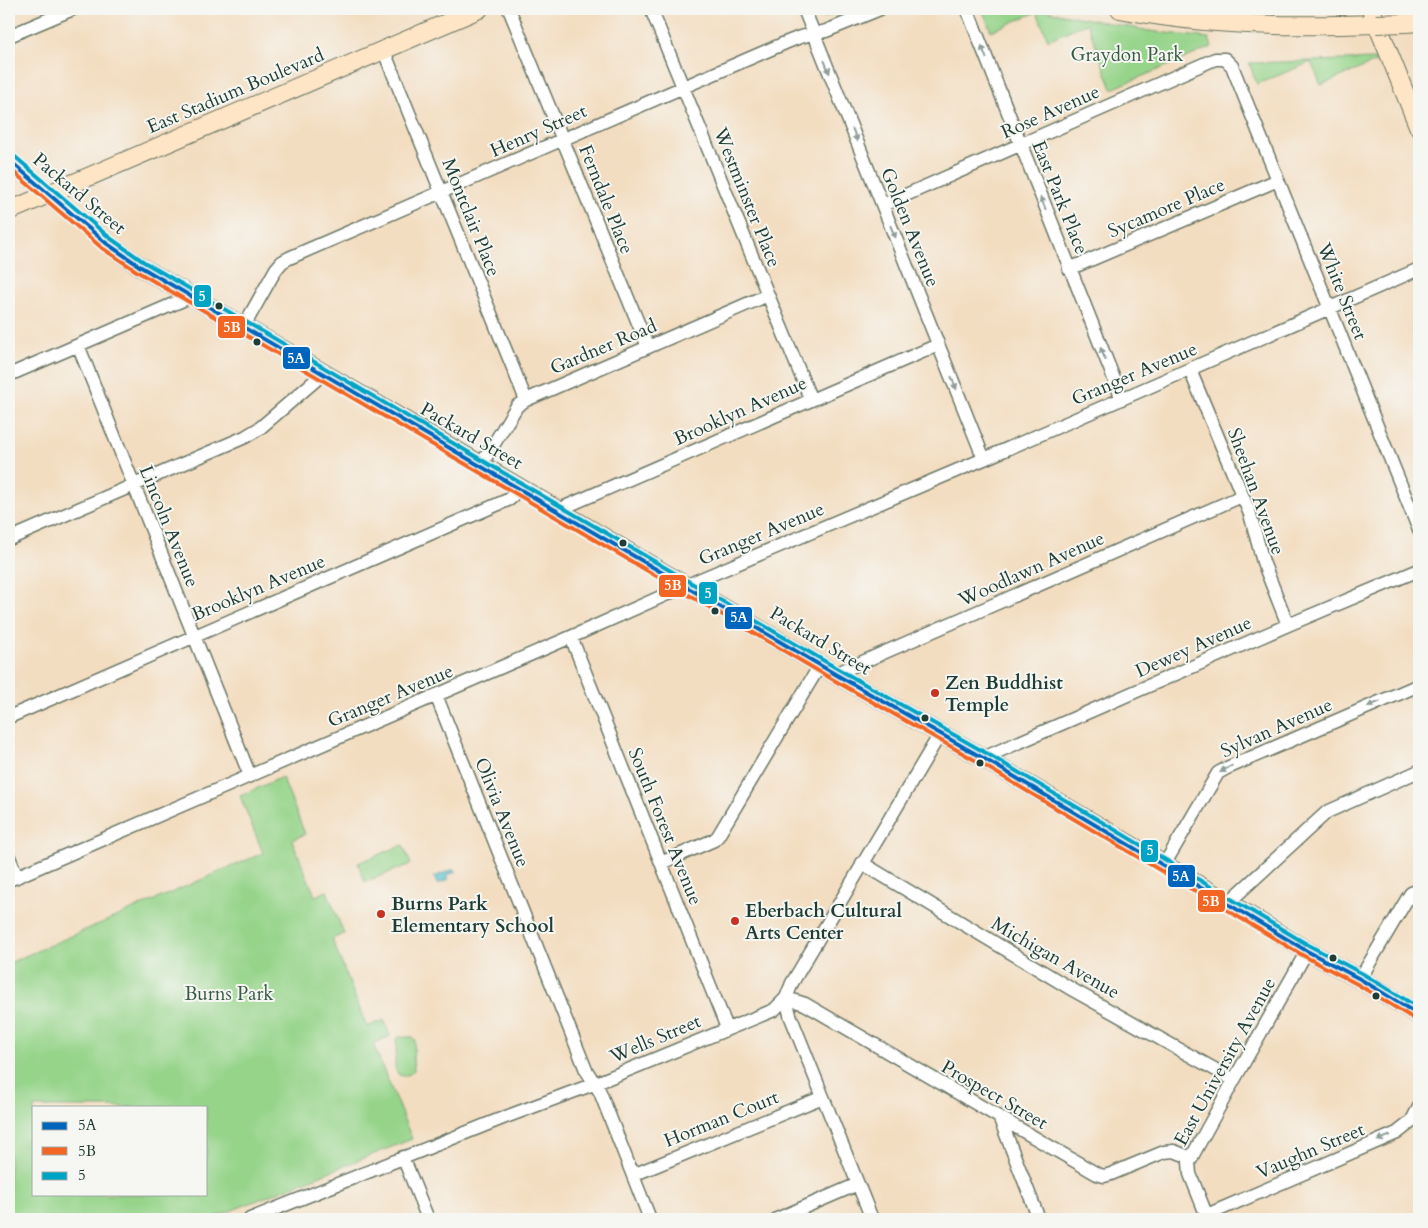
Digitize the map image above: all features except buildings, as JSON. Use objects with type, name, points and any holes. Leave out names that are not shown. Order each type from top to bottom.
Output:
[{"type":"main road","name":"East Stadium Boulevard","points":[[9,211],[479,9]]},
{"type":"main road","points":[[1120,9],[1212,22],[1349,25],[1412,22]]},
{"type":"main road","points":[[1371,9],[1419,128]]},
{"type":"main road","name":"Packard Street","points":[[9,160],[119,253],[1419,1015]]},
{"type":"street","points":[[9,36],[73,9]]},
{"type":"street","name":"Ferndale Place","points":[[510,9],[648,347]]},
{"type":"street","name":"Westminster Place","points":[[652,9],[811,400]]},
{"type":"street","name":"Golden Avenue","points":[[804,9],[984,459]]},
{"type":"street","name":"Henry Street","points":[[244,326],[276,269],[282,262],[785,43],[826,31],[880,9]]},
{"type":"street","name":"East Park Place","points":[[967,9],[1122,399]]},
{"type":"street","name":"Montclair Place","points":[[383,49],[526,400]]},
{"type":"street","name":"Rose Avenue","points":[[883,205],[1215,60],[1225,59],[1232,66]]},
{"type":"street","name":"White Street","points":[[1232,66],[1419,530]]},
{"type":"street","name":"Sycamore Place","points":[[1070,269],[1278,180]]},
{"type":"street","name":"Granger Avenue","points":[[13,878],[1190,370],[1419,269]]},
{"type":"street","name":"Gardner Road","points":[[481,465],[517,406],[526,400],[768,295]]},
{"type":"street","points":[[9,375],[192,296]]},
{"type":"street","name":"Lincoln Avenue","points":[[78,345],[250,776]]},
{"type":"street","name":"Brooklyn Avenue","points":[[558,510],[938,345]]},
{"type":"street","name":"Sheehan Avenue","points":[[1190,370],[1250,514],[1263,562],[1288,625]]},
{"type":"street","points":[[9,538],[245,437],[260,428],[324,373]]},
{"type":"street","name":"Brooklyn Avenue","points":[[9,717],[510,499],[518,487]]},
{"type":"street","name":"Woodlawn Avenue","points":[[827,669],[1242,496]]},
{"type":"street","name":"Dewey Avenue","points":[[983,758],[1419,570]]},
{"type":"street","name":"South Forest Avenue","points":[[571,638],[727,1028]]},
{"type":"street","points":[[661,863],[714,840],[718,836],[827,669]]},
{"type":"street","name":"Sylvan Avenue","points":[[1164,865],[1218,774],[1227,768],[1419,685]]},
{"type":"street","name":"Olivia Avenue","points":[[436,695],[586,1070],[600,1092],[650,1219]]},
{"type":"street","name":"Wells Street","points":[[254,1218],[594,1084],[774,1010],[786,998],[792,983],[862,863],[940,734]]},
{"type":"street","points":[[1228,903],[1327,812],[1419,770]]},
{"type":"street","points":[[9,857],[13,878]]},
{"type":"street","name":"Michigan Avenue","points":[[862,863],[1073,990],[1234,1080]]},
{"type":"street","points":[[1360,979],[1407,899],[1411,893],[1419,890]]},
{"type":"street","name":"East University Avenue","points":[[1208,1217],[1188,1166],[1307,951]]},
{"type":"street","points":[[786,998],[790,1015],[872,1219]]},
{"type":"street","name":"Prospect Street","points":[[786,998],[805,1004],[1089,1171],[1104,1176],[1112,1174],[1164,1152],[1174,1151],[1192,1158]]},
{"type":"street","name":"Horman Court","points":[[633,1175],[823,1097]]},
{"type":"street","name":"Vaughn Street","points":[[1208,1217],[1397,1133],[1411,1122],[1419,1107]]},
{"type":"street","points":[[1000,1119],[1039,1219]]},
{"type":"street","points":[[404,1158],[428,1219]]},
{"type":"street","points":[[777,1219],[858,1184]]},
{"type":"green space","points":[[820,9],[846,9],[823,18]]},
{"type":"green space","name":"Graydon Park","points":[[982,9],[1037,9],[1150,31],[1209,38],[1212,47],[1112,89],[1087,23],[1048,40],[1037,12],[991,31]]},
{"type":"green space","points":[[1375,59],[1376,62],[1321,85],[1311,62],[1257,84],[1249,63]]},
{"type":"green space","name":"Burns Park","points":[[282,777],[305,834],[292,840],[315,896],[327,891],[344,934],[332,939],[367,1027],[384,1020],[390,1036],[373,1044],[412,1139],[210,1219],[15,1219],[9,1213],[9,963],[263,853],[240,796]]},
{"type":"green space","points":[[403,845],[411,864],[365,882],[358,863]]},
{"type":"green space","points":[[398,1037],[413,1037],[415,1040],[414,1070],[405,1076],[399,1075],[395,1067],[396,1040]]},
{"type":"water","points":[[454,869],[455,872],[448,875],[448,880],[437,884],[434,877]]},
{"type":"transit line","name":"5","points":[[13,155],[110,238],[144,262],[838,669],[986,753],[1310,946],[1363,974],[1419,1008]]},
{"type":"transit line","name":"5A","points":[[9,160],[106,243],[141,267],[835,674],[983,758],[1307,951],[1360,979],[1419,1015]]},
{"type":"transit line","name":"5B","points":[[9,168],[102,248],[138,272],[832,679],[980,763],[1304,956],[1357,984],[1416,1020]]},
{"type":"place","name":"Zen Buddhist Temple","points":[[935,693]]},
{"type":"place","name":"Burns Park Elementary School","points":[[381,914]]},
{"type":"place","name":"Eberbach Cultural Arts Center","points":[[735,921]]}]
